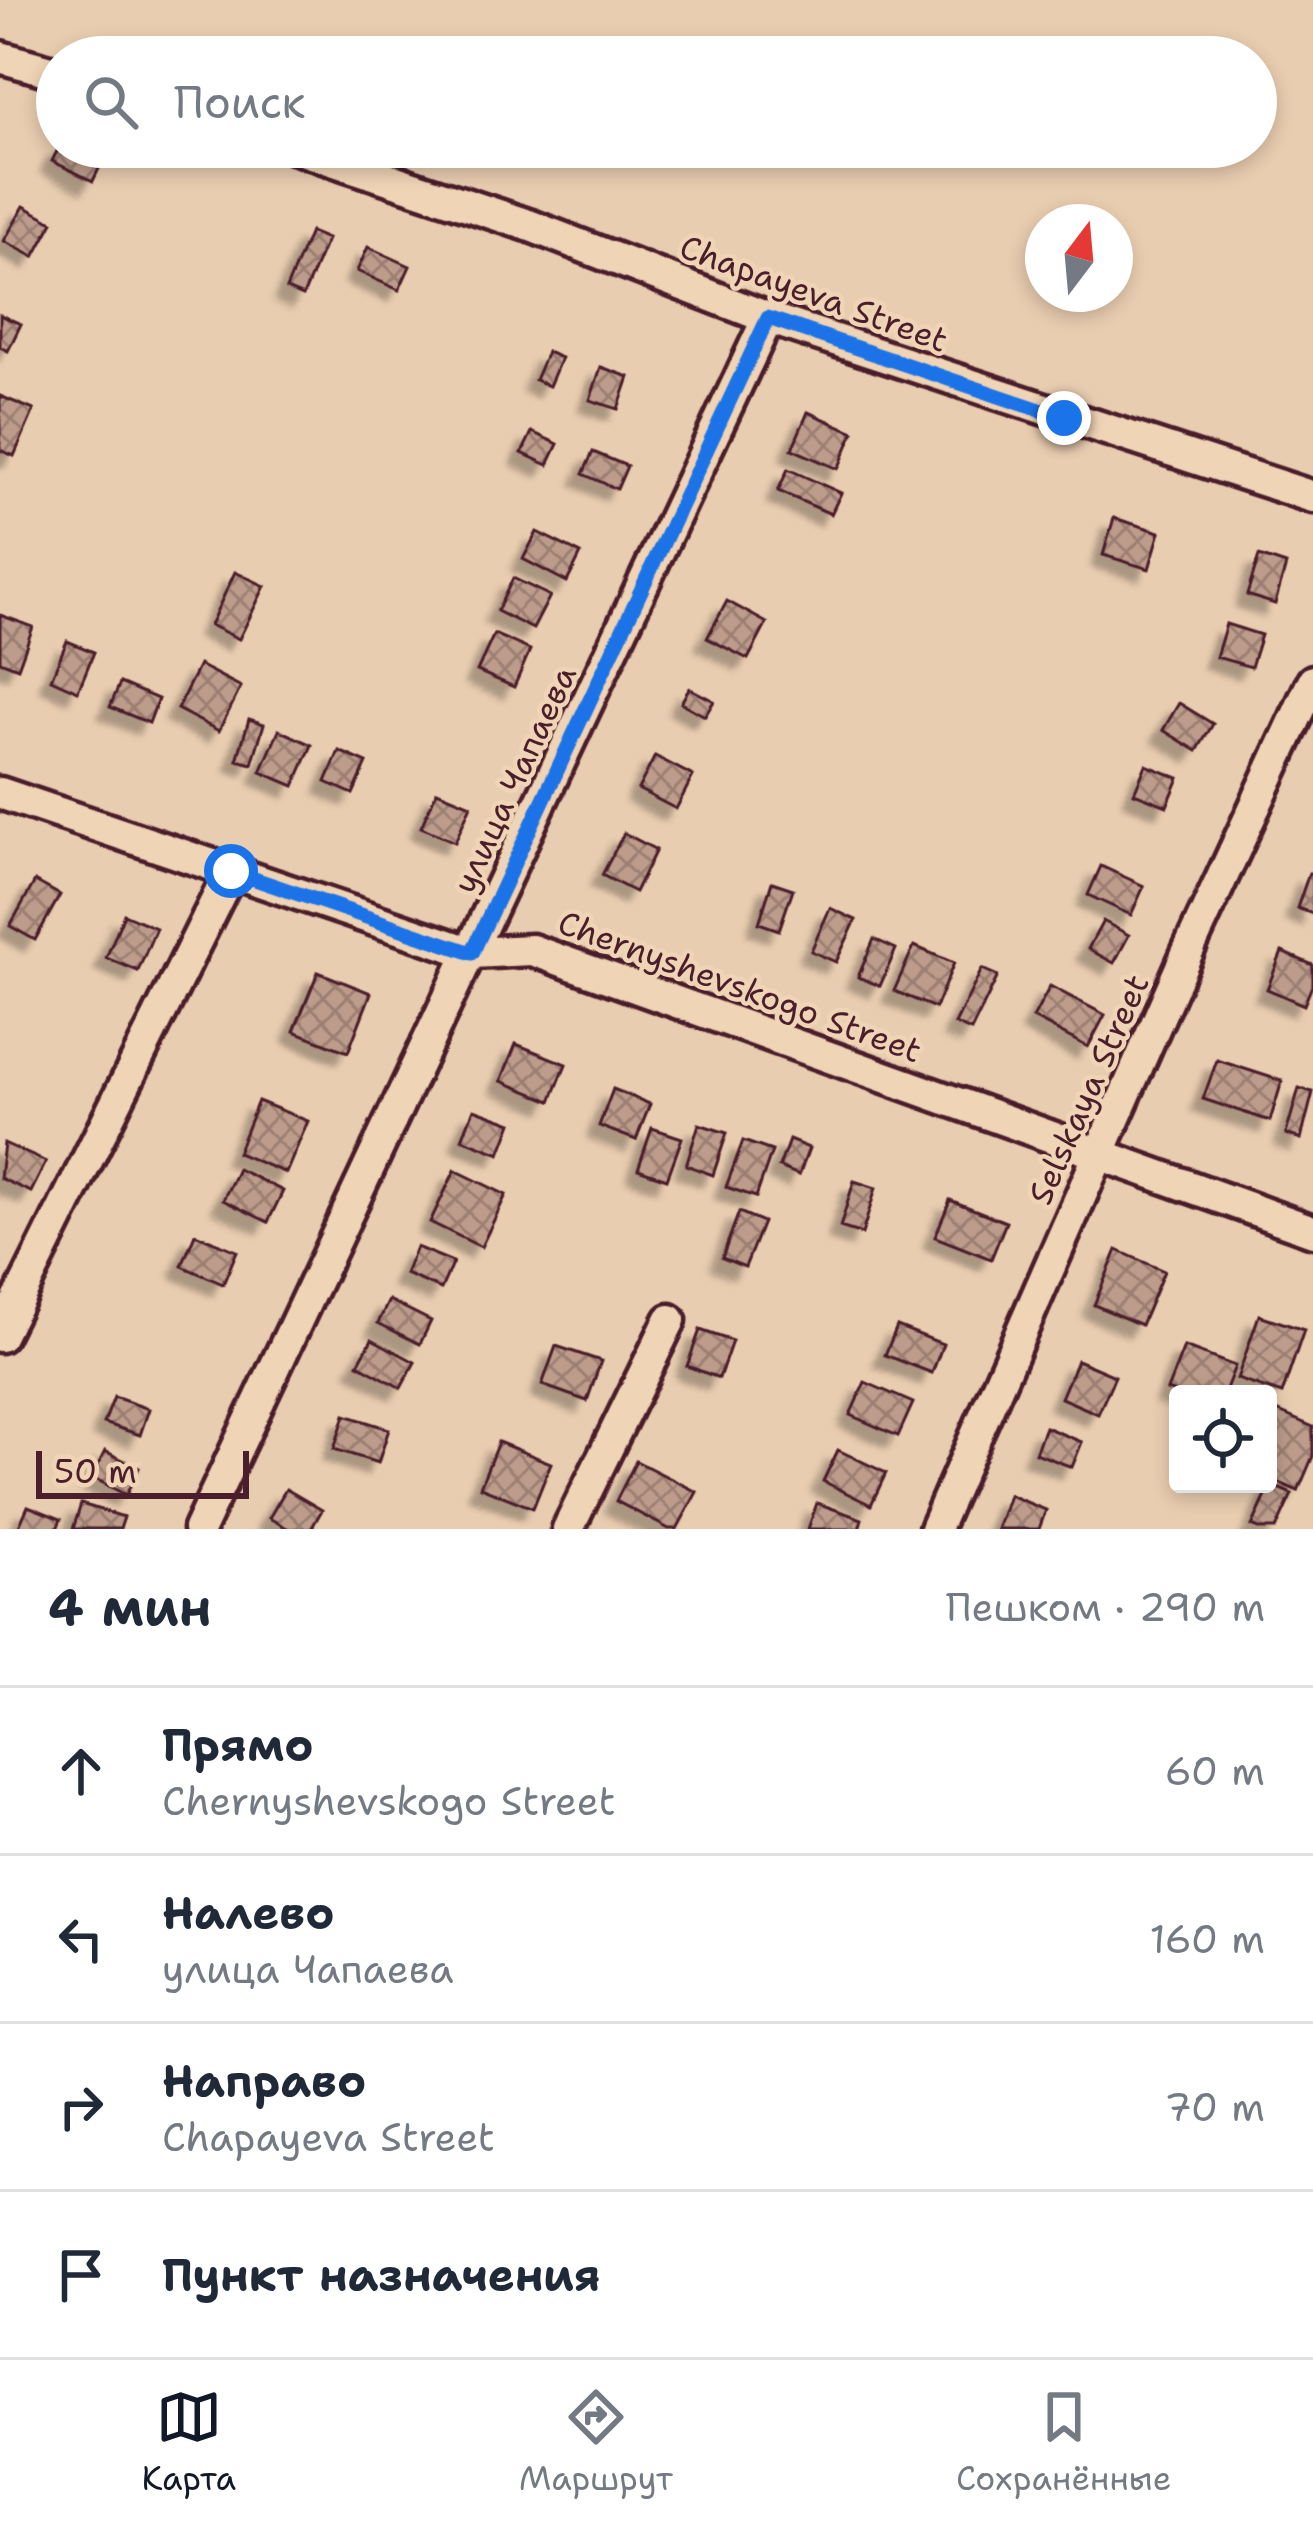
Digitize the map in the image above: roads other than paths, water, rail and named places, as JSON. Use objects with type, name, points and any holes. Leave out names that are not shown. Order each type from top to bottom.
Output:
[{"type":"street","points":[[0,57],[36,68]]},
{"type":"street","name":"Chapayeva Street","points":[[356,168],[531,226],[768,318],[1313,497]]},
{"type":"street","name":"улица Чапаева","points":[[199,1529],[768,318]]},
{"type":"street","name":"Selskaya Street","points":[[934,1529],[1313,681]]},
{"type":"street","name":"Chernyshevskogo Street","points":[[0,793],[472,953],[532,950],[1313,1231]]},
{"type":"street","points":[[0,1336],[231,871]]},
{"type":"street","points":[[568,1529],[670,1319]]}]
